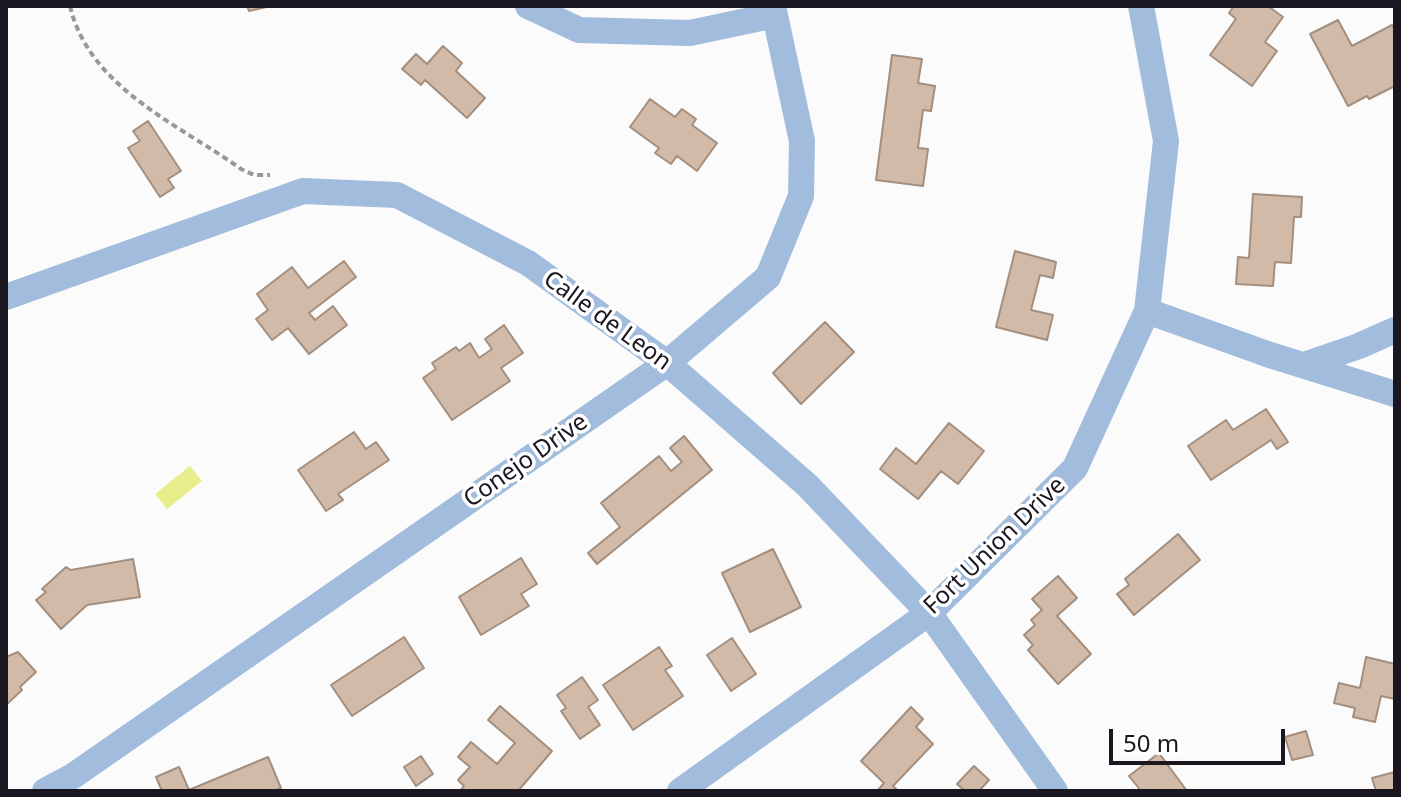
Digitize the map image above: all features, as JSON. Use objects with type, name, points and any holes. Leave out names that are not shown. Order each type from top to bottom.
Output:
[{"type":"street","points":[[528,6],[579,30],[690,33],[774,10]]},
{"type":"street","name":"Fort Union Drive","points":[[680,791],[929,613],[1075,468],[1147,311],[1166,141],[1141,6]]},
{"type":"street","name":"Conejo Drive","points":[[45,791],[81,783],[667,363],[768,277],[801,196],[802,141],[774,10]]},
{"type":"street","name":"Calle de Leon","points":[[6,297],[303,191],[397,195],[528,263],[667,363],[807,485],[929,613],[1055,791]]},
{"type":"street","points":[[1147,311],[1395,394]]},
{"type":"street","points":[[1304,365],[1395,330]]},
{"type":"green space","points":[[190,466],[202,481],[167,509],[155,494]]},
{"type":"building","points":[[247,6],[271,6],[249,11]]},
{"type":"building","points":[[1234,6],[1268,6],[1283,17],[1265,42],[1277,51],[1252,86],[1210,55],[1236,19],[1229,13]]},
{"type":"building","points":[[1338,20],[1352,46],[1392,25],[1395,30],[1395,86],[1348,106],[1310,34]]},
{"type":"building","points":[[443,46],[462,63],[456,71],[485,98],[467,118],[425,80],[421,85],[402,69],[416,54],[427,64]]},
{"type":"building","points":[[892,55],[922,59],[918,83],[935,86],[931,111],[923,110],[918,148],[928,149],[923,186],[876,180]]},
{"type":"building","points":[[650,99],[675,117],[682,109],[696,119],[692,125],[717,143],[697,171],[677,156],[671,164],[655,153],[659,148],[630,127]]},
{"type":"building","points":[[148,121],[181,171],[168,179],[174,188],[160,197],[128,148],[140,141],[133,131]]},
{"type":"building","points":[[1253,194],[1302,197],[1301,217],[1294,217],[1291,263],[1275,262],[1273,286],[1236,284],[1238,257],[1249,258]]},
{"type":"building","points":[[1015,251],[1056,262],[1053,278],[1040,275],[1031,310],[1053,315],[1047,340],[996,327]]},
{"type":"building","points":[[344,261],[356,277],[309,313],[315,320],[333,306],[347,325],[309,354],[288,328],[272,340],[256,319],[268,310],[257,294],[292,267],[308,288]]},
{"type":"building","points":[[825,322],[854,352],[801,404],[773,373]]},
{"type":"building","points":[[504,325],[523,353],[501,368],[510,381],[452,420],[423,378],[436,369],[432,363],[456,347],[459,351],[470,343],[479,358],[492,349],[485,339]]},
{"type":"building","points":[[1266,409],[1288,442],[1277,449],[1271,440],[1211,480],[1188,446],[1226,420],[1233,430]]},
{"type":"building","points":[[949,423],[984,451],[958,484],[941,471],[918,499],[880,469],[896,448],[916,464]]},
{"type":"building","points":[[354,432],[366,449],[376,442],[389,460],[338,494],[343,500],[326,511],[298,470]]},
{"type":"building","points":[[684,436],[712,470],[597,564],[588,553],[620,527],[601,503],[659,456],[671,471],[682,462],[670,448]]},
{"type":"building","points":[[1178,534],[1200,560],[1134,615],[1117,594],[1129,585],[1125,579]]},
{"type":"building","points":[[773,549],[801,607],[750,632],[722,573]]},
{"type":"building","points":[[521,558],[537,584],[521,594],[529,606],[481,635],[459,597]]},
{"type":"building","points":[[133,559],[140,597],[87,605],[61,629],[36,600],[46,592],[42,589],[66,567],[71,570]]},
{"type":"building","points":[[1058,576],[1077,598],[1057,616],[1091,654],[1058,684],[1028,650],[1033,645],[1024,635],[1035,625],[1031,620],[1042,610],[1032,599]]},
{"type":"building","points":[[404,637],[424,668],[352,716],[331,685]]},
{"type":"building","points":[[732,638],[756,674],[731,691],[707,655]]},
{"type":"building","points":[[659,647],[672,666],[665,670],[683,696],[633,730],[603,685]]},
{"type":"building","points":[[18,652],[36,672],[6,705],[6,657]]},
{"type":"building","points":[[1366,657],[1395,664],[1395,699],[1381,696],[1375,722],[1353,717],[1355,708],[1334,703],[1339,683],[1360,688]]},
{"type":"building","points":[[582,677],[598,700],[588,707],[600,725],[580,739],[561,711],[566,708],[557,695]]},
{"type":"building","points":[[500,706],[552,751],[518,791],[460,791],[464,786],[458,780],[470,767],[458,757],[471,742],[497,764],[515,743],[488,720]]},
{"type":"building","points":[[911,707],[923,719],[916,727],[933,744],[893,786],[898,791],[877,791],[884,783],[861,761]]},
{"type":"building","points":[[1306,731],[1313,755],[1292,760],[1285,737]]},
{"type":"building","points":[[1159,753],[1187,791],[1141,791],[1129,776]]},
{"type":"building","points":[[421,756],[433,774],[416,786],[404,767]]},
{"type":"building","points":[[268,757],[281,788],[274,791],[162,791],[156,777],[179,767],[189,790]]},
{"type":"building","points":[[974,766],[989,780],[979,791],[965,791],[957,784]]},
{"type":"building","points":[[1395,772],[1395,791],[1376,791],[1372,778]]}]
